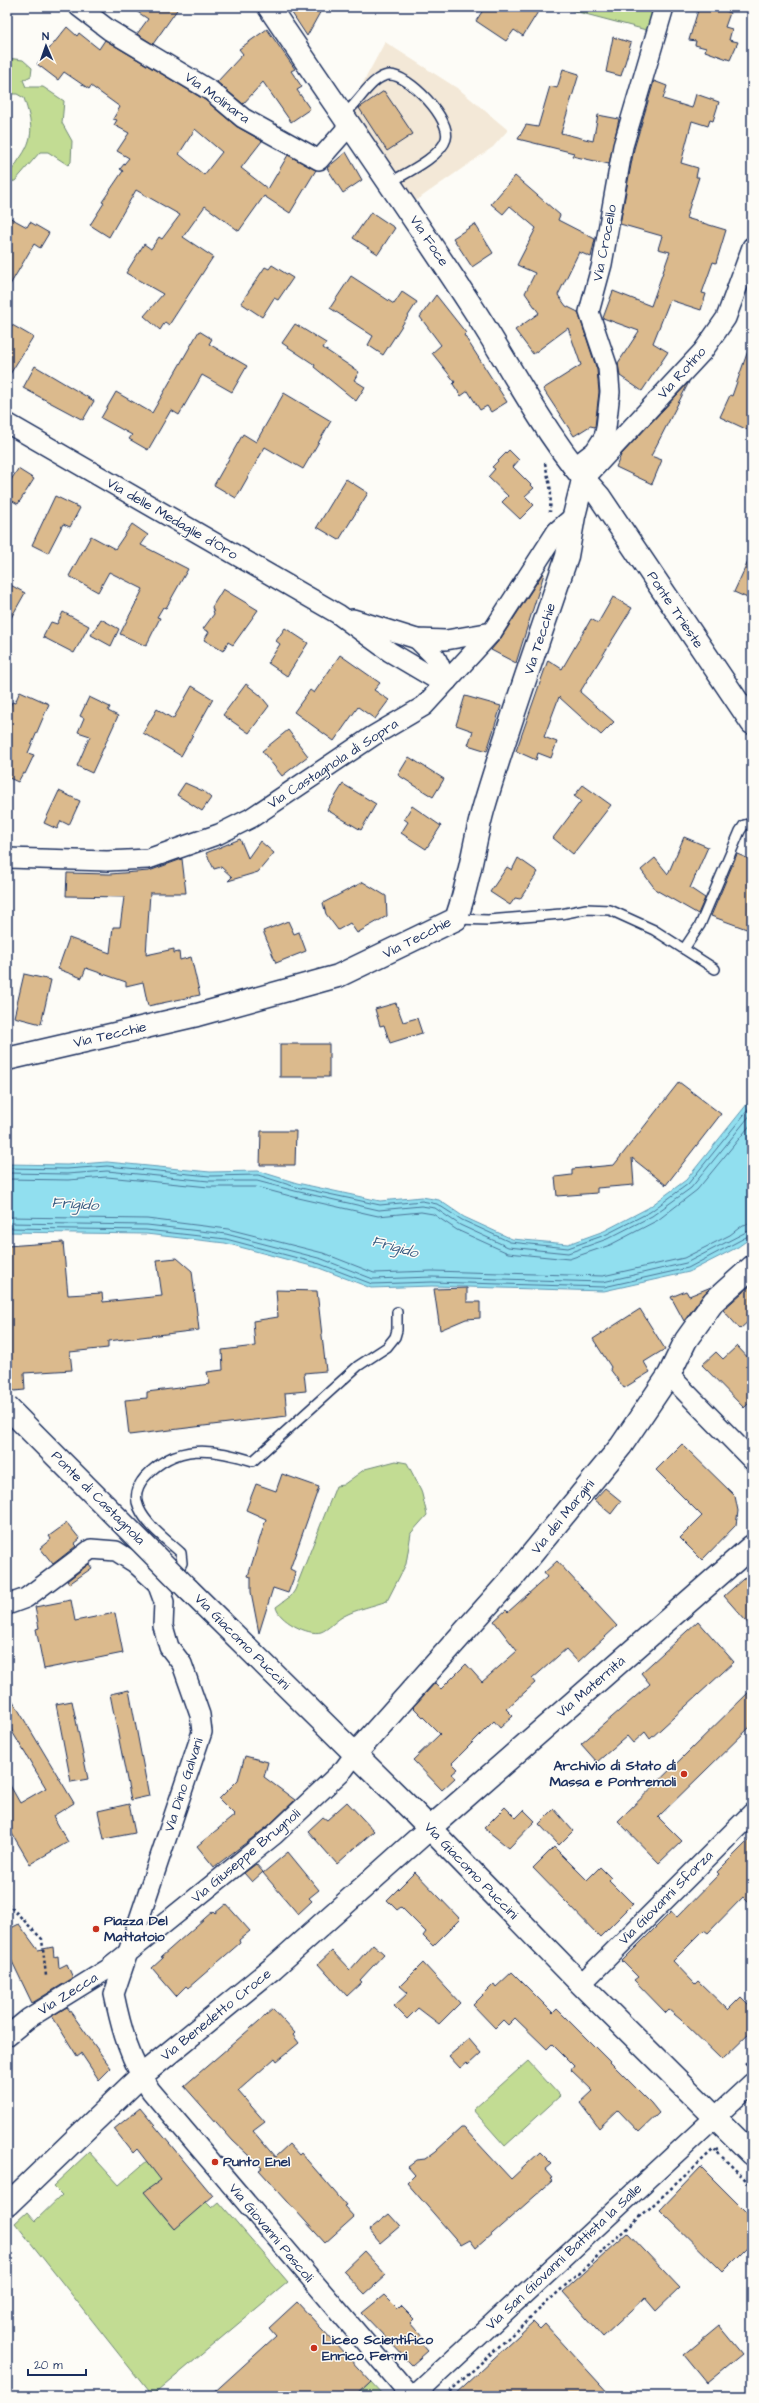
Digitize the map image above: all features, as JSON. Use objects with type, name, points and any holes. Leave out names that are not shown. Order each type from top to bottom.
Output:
[{"type":"main road","name":"Via Foce","points":[[269,7],[389,183],[508,362],[560,448],[578,474]]},
{"type":"main road","name":"Ponte Trieste","points":[[578,474],[599,496],[752,723]]},
{"type":"main road","name":"Via Tecchie","points":[[7,1059],[197,1014],[338,976],[456,919],[463,899],[470,857],[484,809],[567,556],[574,516],[578,474]]},
{"type":"main road","name":"Via dei Margini","points":[[355,1754],[514,1577],[621,1446],[669,1375],[686,1340],[714,1301],[752,1267]]},
{"type":"main road","name":"Ponte di Castagnola","points":[[7,1407],[188,1589]]},
{"type":"main road","name":"Via Maternità","points":[[430,1828],[752,1546]]},
{"type":"main road","name":"Via Giacomo Puccini","points":[[188,1589],[430,1828],[580,1984],[752,2154]]},
{"type":"main road","name":"Via Benedetto Croce","points":[[7,2205],[141,2076],[273,1968],[430,1828]]},
{"type":"street","name":"Via Molinara","points":[[79,7],[110,30],[211,91],[243,118],[319,160],[346,121]]},
{"type":"street","name":"Via Crocello","points":[[578,474],[604,437],[606,428],[610,392],[608,368],[589,312],[602,264],[622,146],[664,7]]},
{"type":"street","name":"Via Rotino","points":[[578,474],[703,351],[726,318],[752,247]]},
{"type":"street","name":"Via delle Medaglie d'Oro","points":[[7,423],[338,614],[390,652],[434,678],[446,681]]},
{"type":"street","name":"Via Castagnola di Sopra","points":[[7,858],[107,861],[148,860],[219,834],[251,818],[373,736],[424,706],[492,632],[557,531],[574,516]]},
{"type":"street","name":"Via delle Medaglie d'Oro","points":[[338,614],[417,639],[446,640],[492,632]]},
{"type":"street","name":"Via delle Medaglie d'Oro","points":[[417,639],[436,658],[446,681]]},
{"type":"street","points":[[669,1375],[752,1460]]},
{"type":"street","name":"Via Dino Galvani","points":[[7,1605],[26,1598],[91,1549],[116,1551],[135,1563],[157,1583],[164,1602],[163,1626],[167,1640],[169,1646],[182,1664],[195,1698],[200,1715],[202,1732],[130,1952]]},
{"type":"street","name":"Via Giuseppe Brugnoli","points":[[130,1952],[274,1835],[344,1769],[355,1754]]},
{"type":"street","name":"Via Giovanni Sforza","points":[[580,1984],[752,1813]]},
{"type":"street","name":"Via Zecca","points":[[7,2036],[29,2018],[97,1977],[130,1952]]},
{"type":"street","name":"Via Giovanni Pascoli","points":[[130,1952],[114,1994],[125,2038],[141,2076],[302,2271],[411,2396]]},
{"type":"street","name":"Via San Giovanni Battista la Salle","points":[[414,2396],[752,2083]]},
{"type":"lane","points":[[346,121],[361,95],[377,80],[389,75],[400,78],[412,87],[440,116],[446,130],[446,140],[433,156],[389,183]]},
{"type":"lane","points":[[684,949],[700,925],[740,831],[744,825],[752,823]]},
{"type":"lane","points":[[456,919],[488,920],[561,914],[586,909],[610,910],[654,930],[715,969]]},
{"type":"lane","points":[[164,1602],[182,1563],[181,1553],[154,1528],[139,1509],[136,1496],[140,1482],[153,1468],[168,1459],[188,1452],[213,1450],[253,1461],[280,1434],[358,1366],[386,1347],[397,1330],[397,1312]]},
{"type":"path","points":[[550,514],[551,491],[544,458],[560,448]]},
{"type":"path","points":[[7,1903],[42,1939],[46,1976]]},
{"type":"path","points":[[445,2396],[714,2149],[716,2151]]},
{"type":"shaded area","points":[[385,42],[460,90],[508,130],[493,147],[414,202],[350,107]]},
{"type":"green space","points":[[559,7],[657,7],[650,31]]},
{"type":"green space","points":[[7,58],[23,60],[32,68],[31,76],[23,80],[26,87],[43,87],[64,101],[62,123],[72,141],[71,162],[68,165],[48,152],[40,152],[15,181],[7,182],[7,171],[14,168],[24,152],[28,145],[31,130],[29,115],[24,98],[17,94],[7,94]]},
{"type":"green space","points":[[396,1461],[407,1463],[421,1490],[427,1515],[411,1533],[406,1564],[387,1601],[349,1614],[321,1632],[309,1632],[294,1626],[282,1617],[276,1607],[291,1596],[295,1590],[336,1486],[343,1485],[365,1469]]},
{"type":"green space","points":[[528,2061],[560,2096],[505,2146],[473,2110]]},
{"type":"green space","points":[[89,2152],[119,2185],[155,2154],[177,2200],[162,2214],[174,2228],[206,2202],[212,2208],[219,2202],[288,2282],[152,2396],[15,2223],[27,2212],[35,2221],[62,2195],[53,2186]]},
{"type":"green space","points":[[371,2382],[382,2394],[380,2396],[356,2396]]},
{"type":"water","name":"Frigido","points":[[752,1098],[752,1237],[738,1247],[689,1272],[604,1291],[432,1286],[371,1288],[319,1268],[225,1243],[146,1234],[7,1232],[7,1164],[67,1165],[107,1162],[210,1172],[258,1171],[297,1183],[380,1201],[422,1197],[439,1200],[464,1217],[512,1239],[568,1244],[604,1231],[648,1208],[686,1180]]},
{"type":"building","points":[[130,7],[179,7],[153,44],[137,34],[148,19]]},
{"type":"building","points":[[288,7],[323,7],[307,36]]},
{"type":"building","points":[[485,7],[541,7],[523,36],[514,30],[506,41],[476,21]]},
{"type":"building","points":[[699,7],[718,7],[730,13],[725,27],[732,29],[729,40],[738,42],[730,60],[705,51],[706,48],[695,45],[696,41],[689,40]]},
{"type":"building","points":[[67,27],[77,36],[79,33],[99,49],[105,40],[205,100],[236,126],[262,141],[241,168],[268,189],[288,155],[316,170],[290,213],[264,196],[239,231],[205,206],[183,237],[213,257],[169,325],[165,322],[160,330],[144,316],[163,294],[126,273],[144,244],[151,249],[159,237],[162,239],[180,215],[136,190],[109,237],[90,225],[104,203],[102,202],[123,171],[120,169],[129,158],[117,151],[129,133],[114,125],[117,120],[113,119],[120,107],[91,86],[89,89],[64,72],[58,80],[37,64]],"holes":[[[195,129],[222,152],[204,175],[179,154]]]},
{"type":"building","points":[[267,29],[295,69],[291,71],[302,87],[297,90],[310,109],[291,122],[263,82],[243,104],[217,82],[243,54],[239,49]]},
{"type":"building","points":[[613,37],[631,43],[621,76],[606,72]]},
{"type":"building","points":[[563,69],[579,74],[561,133],[593,141],[598,115],[619,119],[609,164],[572,156],[574,153],[518,139],[526,125],[538,127],[550,86],[557,88]]},
{"type":"building","points":[[654,81],[667,86],[663,99],[692,108],[696,94],[719,102],[713,121],[710,120],[708,126],[692,121],[681,163],[698,168],[696,177],[699,177],[686,218],[726,230],[716,263],[713,262],[702,293],[706,294],[701,310],[670,300],[653,343],[668,352],[642,391],[620,376],[618,363],[639,331],[603,318],[613,291],[651,306],[670,252],[658,249],[662,236],[620,224],[634,149]]},
{"type":"building","points":[[384,91],[413,134],[387,151],[359,108]]},
{"type":"building","points":[[346,152],[362,180],[343,193],[327,168]]},
{"type":"building","points":[[515,176],[560,215],[558,220],[595,239],[591,257],[579,252],[558,295],[566,306],[578,312],[597,370],[599,392],[595,427],[590,426],[574,436],[543,389],[581,365],[568,328],[533,354],[515,330],[539,313],[525,293],[535,273],[517,265],[536,228],[510,206],[503,214],[491,204]]},
{"type":"building","points":[[371,212],[395,228],[378,254],[353,238]]},
{"type":"building","points":[[7,216],[27,227],[30,222],[49,233],[40,248],[34,244],[7,290]]},
{"type":"building","points":[[475,224],[493,253],[472,267],[453,238]]},
{"type":"building","points":[[272,265],[293,278],[278,300],[274,298],[262,317],[241,303],[265,267],[269,269]]},
{"type":"building","points":[[351,276],[394,304],[402,292],[417,302],[383,355],[368,345],[373,336],[330,308]]},
{"type":"building","points":[[436,295],[466,333],[464,335],[507,402],[491,412],[487,406],[480,410],[468,391],[461,396],[453,384],[455,382],[432,353],[441,345],[420,317]]},
{"type":"building","points":[[7,322],[33,337],[7,379]]},
{"type":"building","points":[[295,324],[326,343],[323,348],[359,372],[354,380],[365,387],[356,401],[314,367],[315,365],[282,343]]},
{"type":"building","points":[[199,331],[212,339],[209,344],[247,366],[232,392],[202,375],[179,415],[171,410],[148,450],[129,439],[132,435],[101,418],[116,392],[152,413]]},
{"type":"building","points":[[750,345],[752,346],[752,432],[720,417],[730,395],[732,396]]},
{"type":"building","points":[[35,366],[94,401],[83,420],[23,388]]},
{"type":"building","points":[[689,382],[651,456],[662,460],[652,484],[616,467],[621,455]]},
{"type":"building","points":[[284,393],[331,421],[303,469],[265,447],[236,498],[214,485],[243,434],[256,442]]},
{"type":"building","points":[[509,450],[519,460],[513,467],[534,488],[525,496],[534,505],[520,519],[502,502],[508,496],[488,477],[495,469],[492,467]]},
{"type":"building","points":[[18,469],[34,479],[18,504],[7,498],[7,486]]},
{"type":"building","points":[[346,479],[368,493],[339,540],[317,527]]},
{"type":"building","points":[[55,496],[80,508],[70,527],[63,524],[48,553],[32,545]]},
{"type":"building","points":[[132,524],[148,535],[141,545],[188,569],[166,608],[163,607],[157,617],[160,618],[146,646],[120,634],[143,589],[109,572],[98,592],[69,576],[91,536],[115,549]]},
{"type":"building","points":[[752,553],[752,600],[734,592]]},
{"type":"building","points":[[543,573],[544,574],[516,663],[491,650],[501,638]]},
{"type":"building","points":[[7,583],[25,593],[7,625]]},
{"type":"building","points":[[223,589],[258,610],[233,645],[228,642],[223,651],[204,640],[209,632],[203,629],[214,614],[212,607]]},
{"type":"building","points":[[613,597],[632,608],[580,692],[614,722],[601,735],[559,697],[544,737],[557,742],[551,758],[538,753],[536,760],[516,751],[548,660],[562,669],[591,619],[598,623]]},
{"type":"building","points":[[63,612],[89,626],[74,653],[43,637],[51,622],[57,624]]},
{"type":"building","points":[[101,619],[119,629],[111,646],[91,635]]},
{"type":"building","points":[[285,628],[308,643],[287,676],[268,663],[280,644],[276,641]]},
{"type":"building","points":[[340,655],[380,683],[374,690],[389,700],[375,719],[358,707],[334,741],[294,712],[310,690],[314,693]]},
{"type":"building","points":[[246,684],[260,695],[269,706],[249,733],[223,715]]},
{"type":"building","points":[[192,686],[213,699],[181,756],[143,733],[157,709],[173,719]]},
{"type":"building","points":[[20,691],[49,704],[28,753],[34,755],[25,774],[23,773],[18,782],[7,777],[7,713],[12,702],[15,703]]},
{"type":"building","points":[[465,696],[501,706],[487,751],[468,745],[473,731],[456,725]]},
{"type":"building","points":[[89,697],[110,707],[108,711],[118,716],[92,773],[77,766],[90,736],[78,732],[84,718],[80,716]]},
{"type":"building","points":[[288,730],[308,756],[282,776],[262,751]]},
{"type":"building","points":[[409,757],[444,779],[433,797],[398,775]]},
{"type":"building","points":[[185,783],[203,791],[211,798],[202,811],[177,795]]},
{"type":"building","points":[[343,784],[376,804],[361,830],[327,810]]},
{"type":"building","points":[[583,785],[611,805],[573,854],[553,838],[581,801],[574,796]]},
{"type":"building","points":[[59,791],[80,801],[69,825],[61,821],[57,829],[44,823]]},
{"type":"building","points":[[412,806],[441,826],[426,849],[401,833],[408,822],[404,819]]},
{"type":"building","points":[[684,837],[708,847],[690,888],[705,898],[698,914],[656,890],[641,870],[655,858],[668,874]]},
{"type":"building","points":[[240,839],[248,858],[260,841],[274,853],[258,872],[228,881],[232,877],[221,867],[214,869],[206,853]]},
{"type":"building","points":[[737,854],[752,860],[752,931],[711,916]]},
{"type":"building","points":[[518,858],[538,872],[520,899],[515,898],[510,905],[490,892],[507,867],[512,870]]},
{"type":"building","points":[[182,859],[186,893],[150,893],[146,955],[174,949],[174,953],[179,952],[180,960],[191,957],[200,995],[148,1006],[143,982],[126,986],[126,982],[86,968],[82,978],[58,969],[69,938],[110,953],[113,927],[120,927],[124,897],[66,896],[67,873],[110,874],[149,871]]},
{"type":"building","points":[[363,882],[386,896],[387,916],[357,933],[350,923],[338,930],[326,914],[323,903]]},
{"type":"building","points":[[288,921],[294,934],[299,932],[306,951],[276,963],[263,931]]},
{"type":"building","points":[[24,974],[51,980],[41,1024],[14,1017]]},
{"type":"building","points":[[396,1003],[403,1022],[417,1018],[422,1033],[390,1043],[384,1025],[380,1026],[375,1009]]},
{"type":"building","points":[[280,1044],[329,1044],[329,1077],[280,1077]]},
{"type":"building","points":[[679,1082],[721,1114],[666,1185],[632,1158],[634,1185],[597,1188],[597,1193],[557,1196],[555,1177],[572,1175],[572,1169],[614,1165]]},
{"type":"building","points":[[261,1131],[296,1131],[295,1165],[260,1165]]},
{"type":"building","points":[[63,1242],[68,1295],[102,1293],[103,1302],[162,1296],[157,1260],[177,1258],[192,1271],[199,1330],[108,1341],[108,1348],[70,1352],[72,1370],[24,1373],[25,1390],[14,1391],[7,1385],[7,1246]]},
{"type":"building","points":[[752,1284],[752,1318],[740,1329],[723,1310]]},
{"type":"building","points":[[711,1287],[684,1321],[671,1297],[686,1291],[689,1296]]},
{"type":"building","points":[[467,1288],[467,1302],[480,1302],[480,1318],[466,1319],[440,1330],[434,1289]]},
{"type":"building","points":[[276,1290],[317,1291],[326,1371],[304,1373],[306,1391],[285,1393],[287,1416],[129,1435],[125,1400],[147,1398],[147,1392],[210,1384],[207,1372],[223,1370],[222,1350],[255,1346],[253,1321],[278,1317]]},
{"type":"building","points":[[640,1309],[665,1349],[644,1362],[650,1372],[624,1388],[610,1369],[611,1367],[593,1339]]},
{"type":"building","points":[[737,1346],[752,1362],[752,1400],[744,1408],[702,1365],[716,1352],[723,1359]]},
{"type":"building","points":[[682,1444],[735,1496],[738,1511],[736,1525],[702,1560],[680,1538],[702,1516],[656,1470]]},
{"type":"building","points":[[282,1474],[319,1487],[290,1569],[296,1572],[288,1593],[273,1588],[259,1633],[251,1592],[251,1577],[248,1576],[266,1519],[246,1510],[256,1484],[276,1491]]},
{"type":"building","points":[[605,1488],[621,1501],[611,1514],[594,1500]]},
{"type":"building","points":[[67,1523],[80,1539],[74,1544],[76,1546],[53,1564],[40,1548],[51,1539],[49,1536]]},
{"type":"building","points":[[557,1561],[617,1626],[578,1662],[566,1649],[532,1679],[535,1683],[506,1709],[513,1716],[500,1728],[494,1721],[452,1763],[458,1769],[452,1774],[455,1778],[442,1790],[413,1760],[440,1734],[413,1707],[435,1683],[441,1689],[466,1664],[482,1682],[517,1651],[494,1621],[506,1610],[508,1612],[547,1577],[544,1573]]},
{"type":"building","points":[[89,1564],[92,1568],[69,1584],[67,1581]]},
{"type":"building","points":[[752,1571],[752,1628],[724,1596]]},
{"type":"building","points":[[71,1600],[75,1621],[115,1613],[123,1653],[44,1669],[36,1629],[39,1628],[35,1607]]},
{"type":"building","points":[[698,1621],[734,1662],[650,1739],[645,1732],[633,1743],[627,1736],[597,1762],[581,1744],[650,1684],[641,1673]]},
{"type":"building","name":"Archivio di Stato di Massa e Pontremoli","points":[[752,1689],[752,1725],[658,1817],[682,1841],[659,1863],[618,1821]]},
{"type":"building","points":[[129,1690],[149,1796],[131,1800],[110,1694]]},
{"type":"building","points":[[7,1691],[74,1803],[53,1816],[68,1842],[30,1864],[7,1825],[7,1780],[20,1803],[46,1788],[7,1723]]},
{"type":"building","points":[[72,1701],[88,1779],[71,1782],[56,1704]]},
{"type":"building","points":[[245,1756],[268,1762],[264,1777],[295,1800],[267,1827],[214,1867],[197,1846],[235,1815],[219,1799],[238,1780]]},
{"type":"building","points":[[347,1802],[374,1831],[337,1864],[308,1831],[323,1817],[327,1820]]},
{"type":"building","points":[[129,1804],[135,1833],[104,1839],[98,1811]]},
{"type":"building","points":[[505,1807],[516,1818],[524,1810],[535,1821],[509,1848],[484,1828]]},
{"type":"building","points":[[554,1809],[573,1831],[559,1845],[539,1824]]},
{"type":"building","points":[[752,1837],[752,1906],[743,1897],[708,1933],[704,1930],[673,1961],[695,1984],[698,1981],[728,2010],[741,1997],[752,2008],[752,2031],[722,2060],[680,2019],[669,2010],[666,2013],[634,1980],[638,1977],[622,1961],[671,1912],[676,1918],[719,1874],[717,1872]]},
{"type":"building","points":[[554,1847],[587,1880],[600,1867],[611,1878],[609,1880],[633,1904],[600,1937],[533,1868]]},
{"type":"building","points":[[288,1852],[319,1890],[309,1898],[312,1901],[298,1914],[263,1873]]},
{"type":"building","points":[[256,1864],[263,1872],[252,1882],[244,1873]]},
{"type":"building","points":[[415,1872],[460,1919],[433,1946],[423,1936],[426,1932],[401,1907],[397,1910],[387,1900]]},
{"type":"building","points":[[226,1904],[250,1931],[239,1940],[240,1943],[188,1988],[186,1986],[176,1996],[152,1968],[163,1958],[161,1957],[213,1911],[215,1913]]},
{"type":"building","points":[[19,1924],[38,1950],[53,1947],[54,1957],[58,1956],[59,1968],[67,1964],[73,1978],[32,2003],[7,1951],[7,1930]]},
{"type":"building","points":[[373,1944],[384,1954],[360,1980],[362,1982],[347,1996],[318,1964],[332,1951],[350,1970]]},
{"type":"building","points":[[423,1963],[460,2003],[439,2024],[418,2008],[407,2019],[394,2006],[408,1993],[400,1986]]},
{"type":"building","points":[[512,1972],[553,2013],[557,2009],[651,2103],[659,2113],[639,2132],[618,2110],[599,2128],[580,2103],[593,2091],[571,2070],[574,2066],[552,2044],[547,2049],[515,2018],[508,2025],[503,2020],[495,2028],[473,2005],[494,1984],[496,1987]]},
{"type":"building","points":[[67,2007],[111,2068],[99,2080],[81,2053],[77,2056],[52,2016]]},
{"type":"building","points":[[273,2009],[295,2033],[293,2035],[299,2043],[277,2061],[275,2058],[238,2091],[265,2122],[253,2131],[275,2157],[289,2144],[299,2155],[301,2153],[346,2205],[344,2206],[354,2217],[325,2243],[259,2170],[262,2168],[233,2141],[184,2086]]},
{"type":"building","points":[[469,2039],[481,2053],[468,2065],[466,2063],[460,2068],[449,2056]]},
{"type":"building","points":[[140,2108],[213,2196],[175,2229],[144,2192],[161,2180],[137,2149],[133,2153],[114,2129]]},
{"type":"building","points":[[461,2128],[464,2128],[511,2179],[540,2152],[552,2164],[545,2170],[552,2178],[550,2179],[552,2181],[476,2248],[470,2240],[461,2245],[407,2183],[415,2175],[408,2167],[417,2160],[425,2159],[436,2151]]},
{"type":"building","points":[[701,2167],[752,2218],[752,2243],[723,2272],[660,2210]]},
{"type":"building","points":[[389,2214],[400,2226],[380,2243],[369,2230]]},
{"type":"building","points":[[628,2233],[680,2288],[656,2311],[645,2298],[603,2337],[563,2292]]},
{"type":"building","points":[[364,2251],[386,2275],[365,2294],[343,2271]]},
{"type":"building","points":[[384,2295],[398,2309],[401,2306],[414,2319],[410,2323],[424,2339],[420,2342],[428,2351],[412,2365],[362,2313]]},
{"type":"building","name":"Liceo Scientifico Enrico Fermi","points":[[297,2302],[371,2382],[356,2396],[210,2396],[276,2336],[269,2328]]},
{"type":"building","points":[[533,2322],[540,2329],[545,2324],[611,2396],[453,2396]]},
{"type":"building","points":[[719,2326],[742,2354],[707,2383],[684,2355]]},
{"type":"place","name":"Archivio di Stato di Massa e Pontremoli","points":[[684,1774]]},
{"type":"place","name":"Piazza Del Mattatoio","points":[[96,1929]]},
{"type":"place","name":"Punto Enel","points":[[215,2162]]},
{"type":"place","name":"Liceo Scientifico Enrico Fermi","points":[[314,2348]]}]
